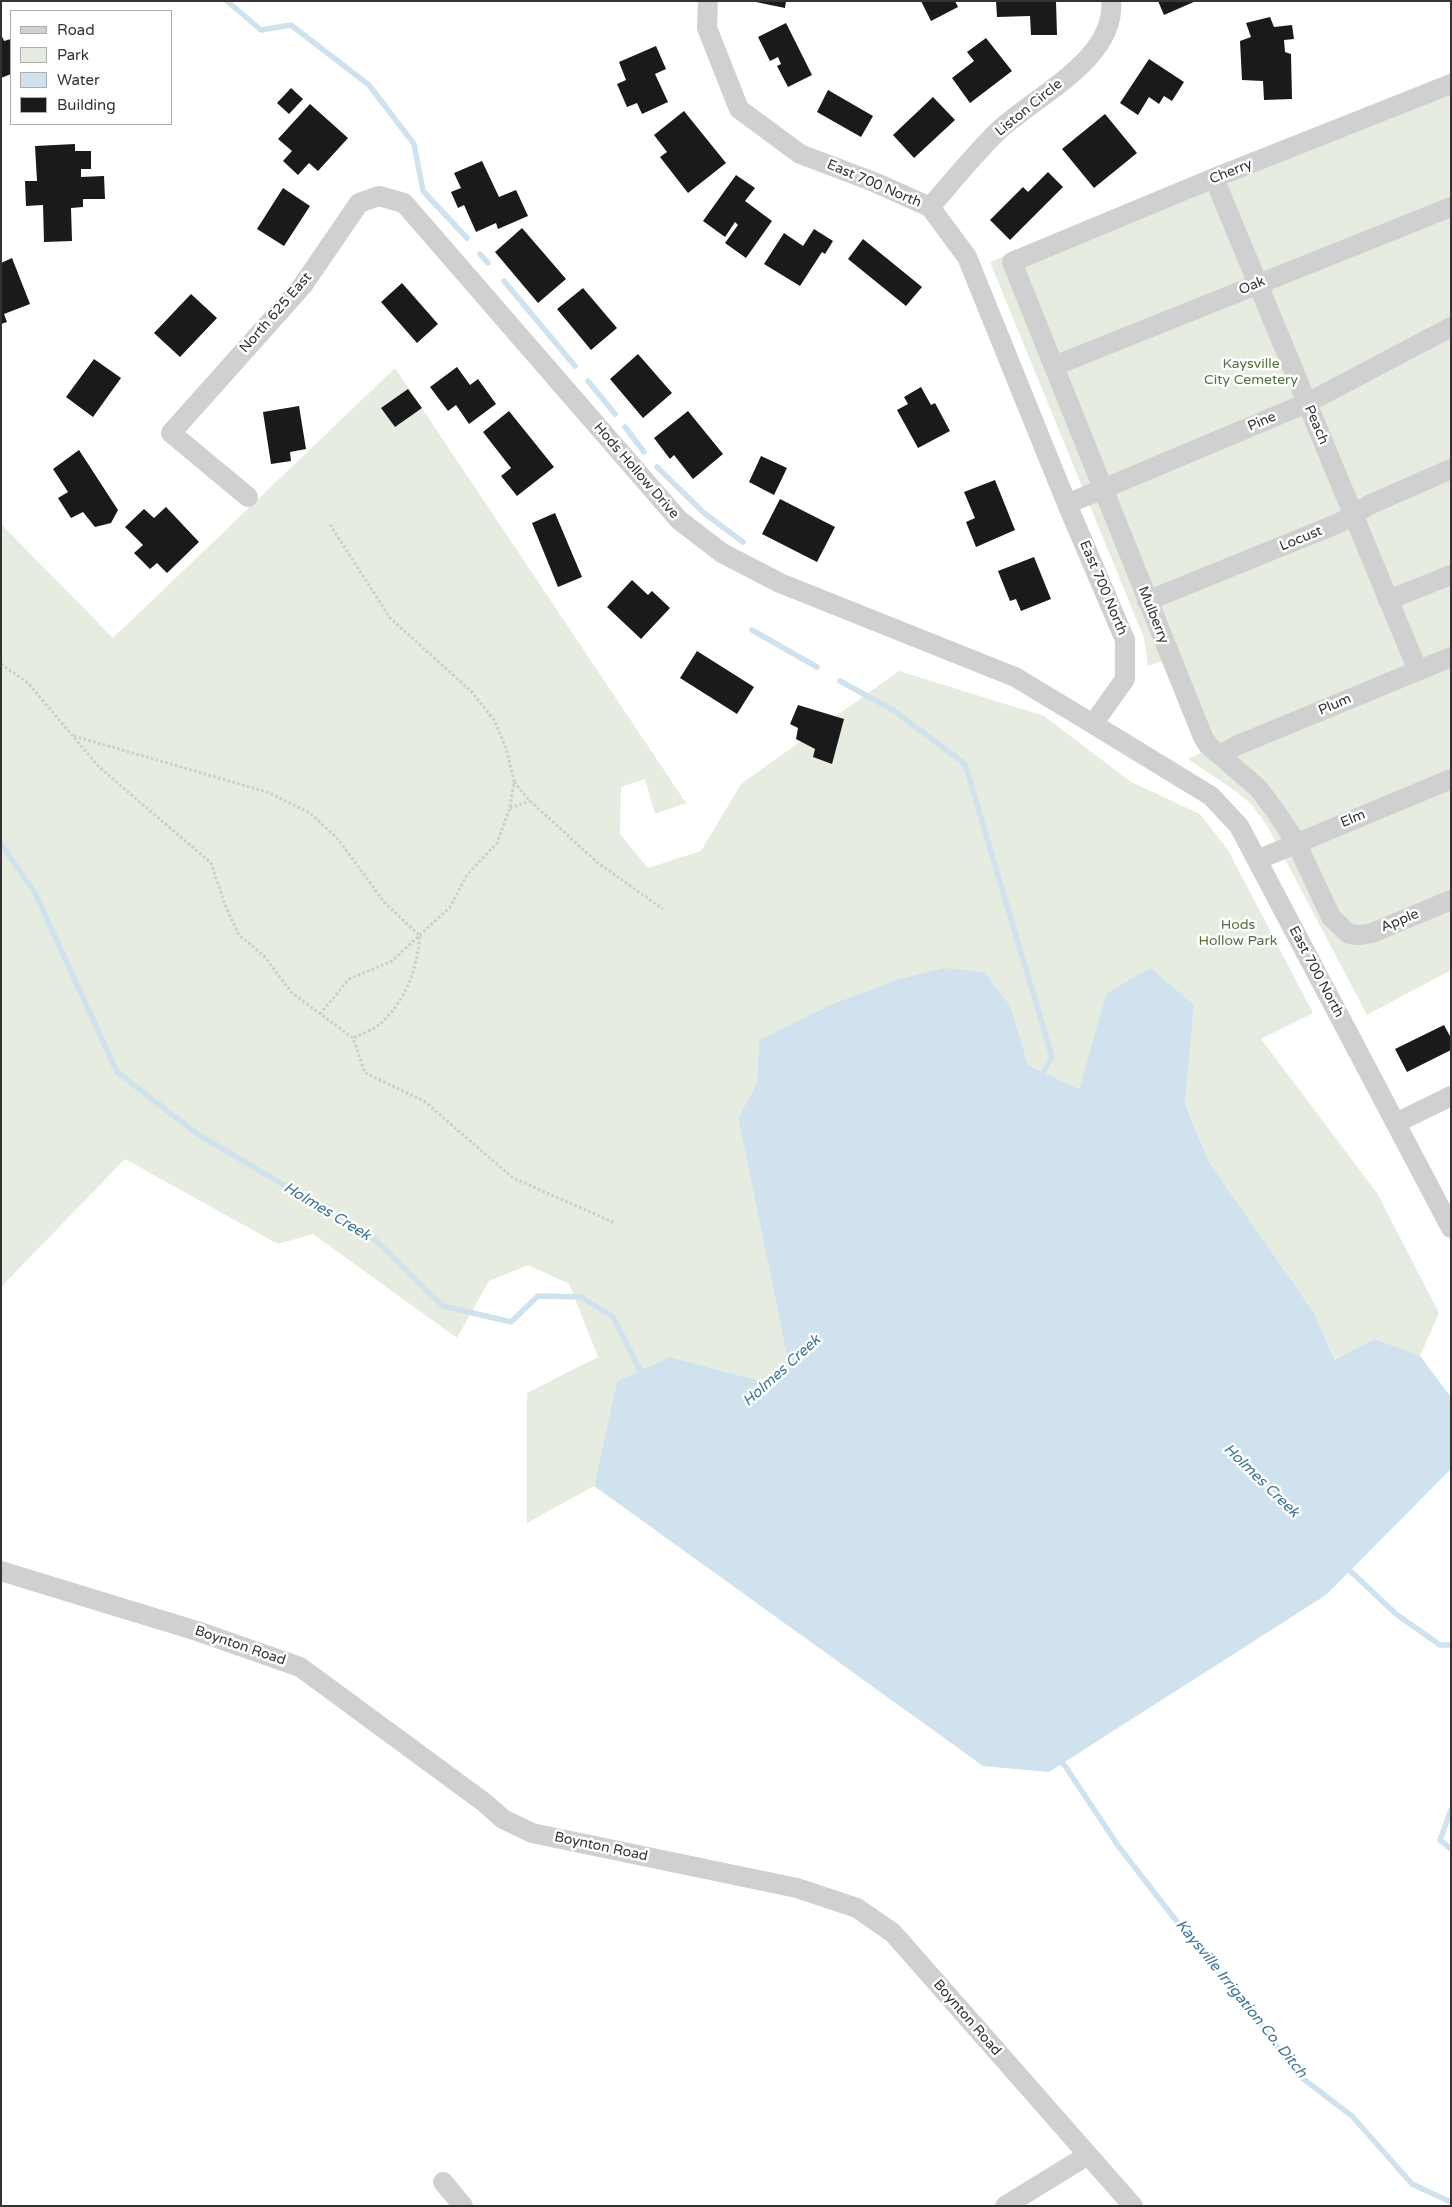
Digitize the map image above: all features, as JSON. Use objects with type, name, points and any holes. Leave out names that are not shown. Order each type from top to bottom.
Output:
[{"type":"street","name":"East 700 North","points":[[708,1],[706,28],[739,109],[800,154],[874,182],[930,207],[967,257],[1067,504],[1125,640],[1125,679],[1093,724],[1211,796],[1239,826],[1451,1228]]},
{"type":"street","name":"Liston Circle","points":[[930,207],[997,132],[1081,67],[1102,39],[1112,11],[1111,1]]},
{"type":"street","name":"Cherry","points":[[1012,262],[1214,178],[1451,84]]},
{"type":"street","name":"Peach","points":[[1214,178],[1418,671]]},
{"type":"street","name":"North 625 East","points":[[248,497],[171,432],[303,285],[359,204],[379,196]]},
{"type":"street","name":"Hods Hollow Drive","points":[[379,196],[404,203],[679,520],[722,552],[780,583],[1015,676],[1093,724]]},
{"type":"street","name":"Oak","points":[[1054,366],[1257,283],[1451,207]]},
{"type":"street","name":"Mulberry","points":[[1012,262],[1147,602],[1203,737],[1208,745],[1258,788],[1296,842],[1331,917],[1349,934]]},
{"type":"street","name":"Pine","points":[[1067,504],[1307,403],[1451,327]]},
{"type":"street","name":"Locust","points":[[1147,602],[1340,523],[1353,514],[1451,468]]},
{"type":"street","points":[[1388,600],[1451,575]]},
{"type":"street","name":"Plum","points":[[1220,755],[1238,745],[1451,657]]},
{"type":"street","name":"Elm","points":[[1257,860],[1451,778]]},
{"type":"street","name":"Apple","points":[[1349,934],[1360,935],[1372,932],[1451,900]]},
{"type":"street","points":[[1396,1123],[1451,1096]]},
{"type":"street","name":"Boynton Road","points":[[1,1571],[198,1631],[300,1667],[485,1803],[503,1819],[532,1833],[797,1888],[857,1908],[893,1933],[1133,2206]]},
{"type":"street","points":[[1005,2206],[1088,2155]]},
{"type":"street","points":[[442,2182],[463,2206]]},
{"type":"path","points":[[320,1014],[349,979],[392,961],[450,907],[467,875],[497,843],[510,808],[514,782],[506,748],[494,720],[471,691],[390,618],[328,523]]},
{"type":"path","points":[[1,664],[28,683],[99,767],[211,863],[225,905],[239,935],[264,956],[292,993],[353,1038],[365,1073],[424,1101],[513,1178],[615,1223]]},
{"type":"path","points":[[73,736],[267,792],[310,813],[337,838],[385,903],[420,936]]},
{"type":"path","points":[[514,782],[530,801],[598,863],[663,909]]},
{"type":"path","points":[[510,808],[530,801]]},
{"type":"path","points":[[353,1038],[380,1024],[407,990],[417,961],[420,936]]},
{"type":"green space","name":"Kaysville City Cemetery","points":[[1451,73],[1451,970],[1367,1015],[1268,827],[1253,806],[1237,792],[1188,759],[1201,753],[1162,661],[1148,666],[1144,638],[990,262]]},
{"type":"green space","name":"Hods Hollow Park","points":[[395,368],[686,803],[655,814],[645,779],[621,787],[620,834],[648,868],[701,851],[741,784],[899,671],[1044,716],[1131,782],[1200,814],[1228,850],[1313,1013],[1261,1039],[1377,1193],[1439,1313],[1420,1356],[1375,1339],[1336,1361],[1314,1313],[1209,1162],[1185,1102],[1194,1005],[1106,994],[1079,1089],[1028,1065],[1011,1007],[896,980],[832,1004],[759,1040],[757,1083],[738,1118],[788,1360],[761,1381],[670,1357],[617,1381],[594,1486],[527,1523],[527,1393],[598,1357],[569,1284],[528,1265],[489,1281],[457,1338],[313,1234],[278,1244],[125,1159],[1,1287],[1,524],[113,638]]},
{"type":"water","points":[[943,968],[984,972],[1011,1007],[1028,1065],[1079,1089],[1106,994],[1150,968],[1194,1005],[1185,1103],[1209,1162],[1314,1313],[1335,1360],[1375,1339],[1420,1356],[1451,1397],[1451,1469],[1326,1595],[1049,1772],[983,1766],[594,1486],[617,1381],[670,1357],[761,1381],[788,1360],[738,1118],[757,1083],[759,1040],[832,1004],[896,980]]},
{"type":"building","points":[[751,1],[786,1],[785,8]]},
{"type":"building","points":[[921,1],[955,1],[958,7],[931,21]]},
{"type":"building","points":[[996,1],[1056,1],[1057,35],[1031,35],[1030,16],[997,17]]},
{"type":"building","points":[[1158,1],[1196,1],[1164,15]]},
{"type":"building","points":[[1270,17],[1274,27],[1292,25],[1294,39],[1284,40],[1285,52],[1291,54],[1292,99],[1264,100],[1263,81],[1242,80],[1240,41],[1251,37],[1246,23]]},
{"type":"building","points":[[786,23],[812,75],[788,87],[777,66],[781,64],[778,57],[770,61],[758,37]]},
{"type":"building","points":[[1,34],[4,41],[10,39],[10,74],[1,78]]},
{"type":"building","points":[[986,38],[1012,71],[970,103],[952,78],[974,61],[967,52]]},
{"type":"building","points":[[656,46],[666,69],[655,74],[668,102],[642,114],[637,103],[627,107],[617,84],[626,80],[619,62]]},
{"type":"building","points":[[1149,59],[1184,82],[1172,101],[1164,96],[1159,104],[1149,97],[1138,115],[1120,103]]},
{"type":"building","points":[[291,88],[303,99],[289,114],[277,103]]},
{"type":"building","points":[[828,90],[873,116],[861,137],[817,112]]},
{"type":"building","points":[[933,97],[955,120],[914,158],[893,135]]},
{"type":"building","points":[[310,104],[348,138],[318,171],[309,163],[298,175],[283,161],[292,151],[278,139]]},
{"type":"building","points":[[684,111],[726,163],[688,193],[660,157],[667,152],[654,135]]},
{"type":"building","points":[[1105,114],[1137,153],[1094,188],[1062,149]]},
{"type":"building","points":[[75,144],[75,151],[91,151],[91,169],[81,169],[81,177],[104,176],[105,199],[83,199],[83,207],[71,208],[72,241],[44,242],[43,205],[26,206],[25,181],[37,181],[35,146]]},
{"type":"building","points":[[482,161],[499,197],[516,190],[528,216],[498,229],[496,223],[476,232],[464,205],[458,208],[451,192],[461,188],[454,173]]},
{"type":"building","points":[[1048,172],[1063,187],[1010,240],[990,220],[1023,187],[1028,192]]},
{"type":"building","points":[[736,175],[755,188],[745,201],[772,221],[746,258],[725,243],[738,225],[735,222],[725,237],[703,221]]},
{"type":"building","points":[[283,188],[310,206],[284,246],[257,229]]},
{"type":"building","points":[[522,228],[566,279],[538,303],[495,252]]},
{"type":"building","points":[[814,229],[833,241],[825,254],[822,252],[800,286],[764,264],[784,233],[803,246]]},
{"type":"building","points":[[863,239],[922,287],[906,306],[848,259]]},
{"type":"building","points":[[12,258],[30,304],[4,314],[7,322],[1,324],[1,263]]},
{"type":"building","points":[[402,283],[438,324],[417,343],[381,302]]},
{"type":"building","points":[[583,288],[617,328],[591,350],[557,309]]},
{"type":"building","points":[[191,294],[217,318],[180,357],[154,333]]},
{"type":"building","points":[[638,354],[672,393],[643,418],[610,379]]},
{"type":"building","points":[[94,359],[121,378],[93,417],[66,397]]},
{"type":"building","points":[[457,367],[470,385],[478,379],[496,404],[469,424],[456,405],[448,411],[430,387]]},
{"type":"building","points":[[921,387],[931,405],[935,403],[950,431],[918,448],[897,410],[908,404],[904,397]]},
{"type":"building","points":[[408,389],[422,408],[395,427],[381,408]]},
{"type":"building","points":[[299,406],[306,449],[290,452],[291,461],[271,464],[263,412]]},
{"type":"building","points":[[509,411],[554,467],[517,496],[501,476],[511,468],[483,432]]},
{"type":"building","points":[[688,411],[723,454],[693,479],[674,455],[670,459],[654,438]]},
{"type":"building","points":[[79,450],[118,510],[111,523],[95,527],[83,512],[71,518],[58,498],[68,492],[53,469]]},
{"type":"building","points":[[761,456],[787,468],[774,495],[749,482]]},
{"type":"building","points":[[995,480],[1015,530],[976,547],[966,522],[975,518],[964,492]]},
{"type":"building","points":[[780,499],[835,527],[817,562],[762,534]]},
{"type":"building","points":[[166,507],[199,542],[167,573],[157,563],[150,569],[134,553],[143,545],[125,527],[144,509],[154,518]]},
{"type":"building","points":[[555,513],[582,577],[558,587],[532,523]]},
{"type":"building","points":[[1034,557],[1051,599],[1021,611],[1016,599],[1010,601],[998,571]]},
{"type":"building","points":[[632,580],[648,595],[652,591],[670,608],[641,639],[607,607]]},
{"type":"building","points":[[697,651],[754,687],[737,714],[680,678]]},
{"type":"building","points":[[798,705],[844,719],[832,764],[813,757],[815,749],[796,739],[798,728],[790,724]]},
{"type":"building","points":[[1444,1025],[1451,1038],[1451,1050],[1407,1072],[1395,1049]]},
{"type":"waterway","points":[[227,1],[261,30],[291,25],[369,85],[414,144],[423,191],[467,238]]},
{"type":"waterway","points":[[480,254],[488,263]]},
{"type":"waterway","points":[[504,281],[575,366]]},
{"type":"waterway","points":[[588,381],[615,414]]},
{"type":"waterway","points":[[625,427],[644,452]]},
{"type":"waterway","points":[[657,467],[704,513],[743,542]]},
{"type":"waterway","points":[[752,630],[817,667]]},
{"type":"waterway","points":[[840,681],[893,710],[965,764],[1052,1057],[1040,1078]]},
{"type":"waterway","name":"Holmes Creek","points":[[1,844],[35,893],[117,1072],[196,1133],[373,1238],[443,1306],[511,1322],[538,1296],[581,1297],[613,1317],[640,1370],[644,1373]]},
{"type":"waterway","name":"Holmes Creek","points":[[1345,1566],[1396,1614],[1440,1645],[1451,1645]]},
{"type":"waterway","name":"Kaysville Irrigation Co. Ditch","points":[[1063,1763],[1119,1847],[1195,1945],[1255,2016],[1297,2074],[1352,2116],[1412,2184],[1451,2202]]},
{"type":"waterway","name":"Holmes Creek","points":[[1451,1810],[1440,1840],[1451,1849]]}]
